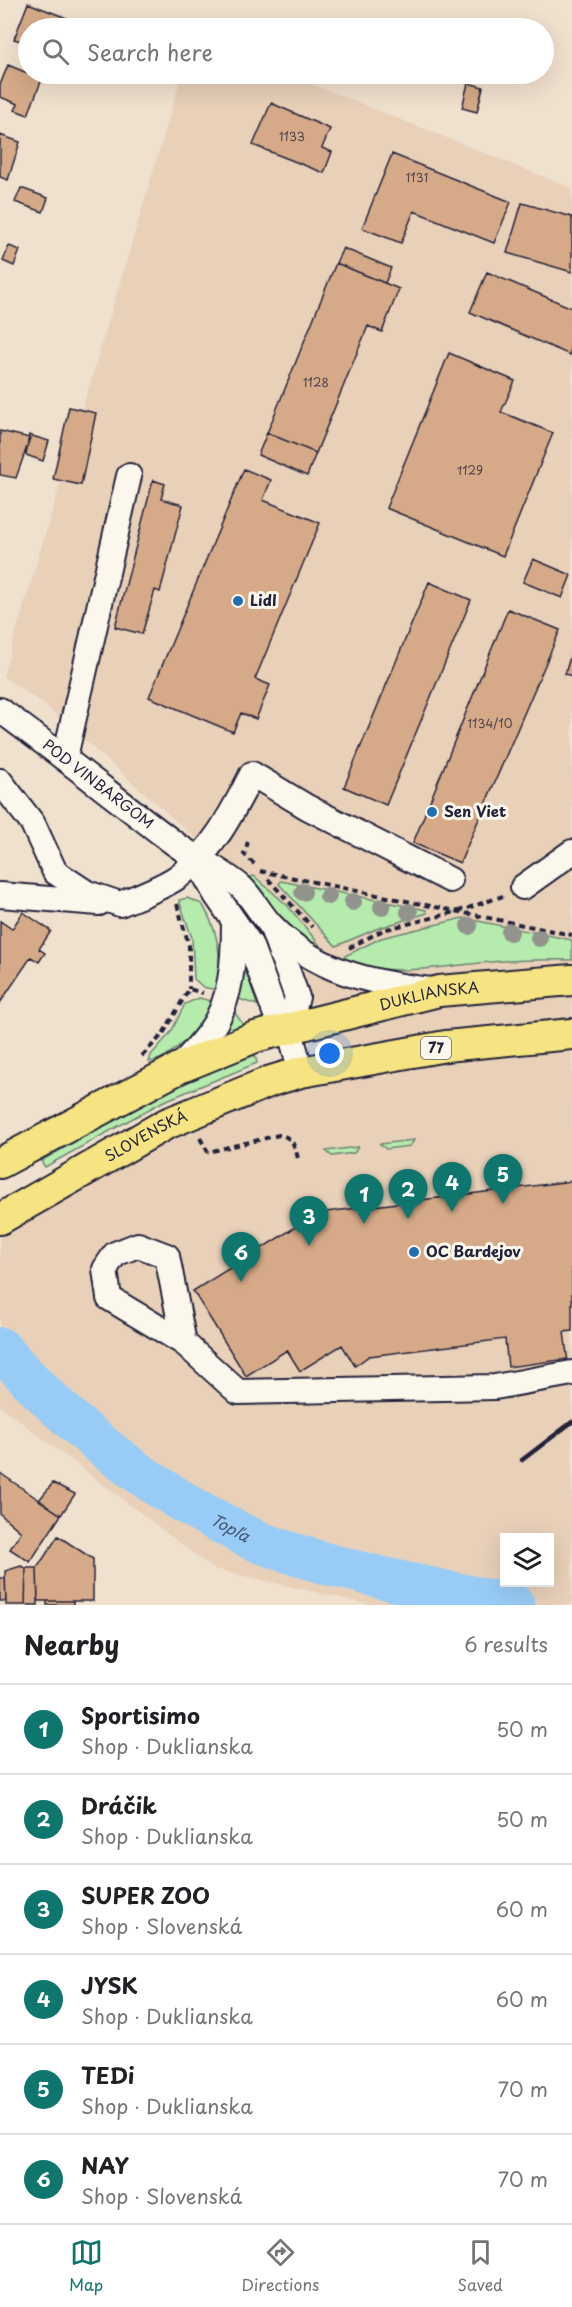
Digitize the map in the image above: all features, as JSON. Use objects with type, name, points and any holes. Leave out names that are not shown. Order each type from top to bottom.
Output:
[{"type":"main road","name":"DUKLIANSKA","points":[[289,1028],[439,991],[572,981]]},
{"type":"main road","points":[[0,1163],[179,1068],[255,1037],[289,1028]]},
{"type":"main road","name":"77","points":[[301,1072],[446,1046],[572,1034]]},
{"type":"main road","name":"SLOVENSKÁ","points":[[0,1219],[166,1124],[225,1098],[301,1072]]},
{"type":"street","points":[[65,757],[129,476]]},
{"type":"street","name":"POD VINBARGOM","points":[[0,710],[65,757],[196,860],[242,888],[271,925],[329,968],[398,986],[439,991]]},
{"type":"street","points":[[0,895],[120,904],[178,876],[196,860],[225,826],[252,774],[307,807],[450,880]]},
{"type":"street","points":[[0,781],[33,824],[55,872],[87,893],[120,904]]},
{"type":"street","points":[[523,888],[572,852]]},
{"type":"street","name":"POD VINBARGOM","points":[[196,860],[234,923],[250,944],[275,1012],[289,1028],[301,1072]]},
{"type":"street","points":[[179,1068],[212,1030],[225,1000],[234,955],[234,923]]},
{"type":"street","name":"POD VINBARGOM","points":[[271,925],[297,996],[289,1028]]},
{"type":"street","points":[[184,1343],[238,1392],[495,1387],[572,1373]]},
{"type":"path","points":[[248,842],[244,854],[314,929]]},
{"type":"path","points":[[260,871],[572,935]]},
{"type":"path","points":[[345,950],[383,930],[456,912],[523,888]]},
{"type":"path","points":[[135,1064],[163,1034],[189,989],[189,946],[177,903]]},
{"type":"path","points":[[189,989],[213,996]]},
{"type":"path","points":[[198,1135],[208,1152],[279,1135],[287,1136],[293,1141],[299,1162]]},
{"type":"shaded area","points":[[179,84],[312,84],[572,188],[572,1605],[371,1605],[214,1569],[0,1406],[0,1224],[331,1053],[269,903],[47,707],[3,676]]},
{"type":"green space","points":[[254,876],[288,906],[326,953],[293,930],[274,910],[250,877]]},
{"type":"green space","points":[[281,881],[426,910],[427,913],[376,929],[336,946],[279,884]]},
{"type":"green space","points":[[187,898],[202,904],[212,924],[219,956],[216,990],[203,987],[194,979],[192,938],[179,900]]},
{"type":"green space","points":[[463,918],[572,940],[572,960],[503,961],[428,969],[394,970],[343,960],[345,956],[381,938]]},
{"type":"green space","points":[[243,959],[257,1005],[236,998]]},
{"type":"green space","points":[[199,998],[211,1001],[195,1030],[168,1054],[149,1062],[151,1055],[171,1032],[185,1004]]},
{"type":"green space","points":[[232,1009],[246,1028],[220,1037]]},
{"type":"green space","points":[[255,1055],[257,1063],[162,1102],[45,1167],[41,1161],[164,1090]]},
{"type":"green space","points":[[414,1140],[410,1146],[386,1149],[380,1144]]},
{"type":"green space","points":[[358,1147],[354,1153],[332,1156],[326,1151]]},
{"type":"building","points":[[28,3],[66,18],[22,18]]},
{"type":"building","points":[[18,29],[18,40],[14,39]]},
{"type":"building","points":[[8,65],[18,69],[18,84],[40,84],[28,115],[15,110],[18,104],[0,97],[0,85]]},
{"type":"building","points":[[468,84],[483,87],[477,112],[462,108]]},
{"type":"building","points":[[271,103],[330,129],[322,148],[332,152],[324,173],[253,145]]},
{"type":"building","points":[[0,135],[20,142],[8,180],[0,177]]},
{"type":"building","points":[[392,154],[511,202],[494,243],[414,211],[401,243],[362,228]]},
{"type":"building","points":[[21,188],[48,198],[43,212],[15,202]]},
{"type":"building","points":[[522,203],[572,217],[572,272],[507,253]]},
{"type":"building","points":[[9,246],[20,250],[14,266],[3,261]]},
{"type":"building","points":[[343,248],[391,268],[385,283],[336,263]]},
{"type":"building","points":[[336,263],[399,289],[382,332],[368,326],[316,453],[267,433]]},
{"type":"building","points":[[487,272],[572,308],[570,355],[470,312]]},
{"type":"building","points":[[449,353],[515,381],[501,412],[553,433],[503,556],[386,508]]},
{"type":"building","points":[[69,407],[96,413],[81,485],[53,479]]},
{"type":"building","points":[[0,431],[30,438],[16,478],[0,475]]},
{"type":"building","points":[[267,433],[316,453],[307,476],[258,455]]},
{"type":"building","points":[[29,435],[49,441],[43,461],[26,455]]},
{"type":"building","name":"Lidl","points":[[244,469],[271,480],[263,500],[320,523],[255,679],[270,685],[256,719],[241,713],[233,732],[149,697]]},
{"type":"building","points":[[153,480],[165,484],[161,499],[183,505],[160,592],[155,590],[142,634],[115,627]]},
{"type":"building","points":[[533,559],[571,575],[562,598],[523,582]]},
{"type":"building","points":[[429,582],[471,600],[386,805],[344,787]]},
{"type":"building","points":[[508,609],[560,630],[460,863],[413,843]]},
{"type":"building","points":[[572,650],[572,676],[565,674]]},
{"type":"building","points":[[23,912],[51,931],[39,949],[45,953],[39,962],[31,957],[0,1003],[0,921],[12,929]]},
{"type":"building","name":"OC Bardejov","points":[[572,1181],[572,1331],[564,1332],[568,1362],[567,1359],[508,1367],[505,1339],[369,1356],[355,1366],[342,1345],[300,1371],[287,1350],[246,1376],[193,1291],[318,1213]]},
{"type":"building","points":[[0,1473],[61,1515],[30,1562],[10,1549],[21,1532],[0,1514]]},
{"type":"building","points":[[53,1483],[75,1494],[61,1515],[39,1500]]},
{"type":"building","points":[[58,1536],[93,1559],[93,1601],[38,1601],[37,1568]]},
{"type":"building","points":[[21,1566],[26,1568],[25,1605],[6,1605],[5,1571]]},
{"type":"building","points":[[26,1568],[37,1568],[38,1605],[25,1605]]},
{"type":"building","points":[[0,1578],[5,1578],[6,1601],[0,1601]]},
{"type":"building","points":[[47,1601],[73,1601],[73,1605],[47,1605]]},
{"type":"waterway","name":"Topľa","points":[[0,1348],[75,1423],[131,1468],[160,1488],[241,1534],[324,1563],[419,1586],[514,1605]]},
{"type":"railway","points":[[522,1460],[572,1422]]},
{"type":"place","name":"Lidl","points":[[238,601]]},
{"type":"place","name":"Sen Viet","points":[[432,812]]},
{"type":"place","name":"TEDi","points":[[503,1204]]},
{"type":"place","name":"JYSK","points":[[452,1212]]},
{"type":"place","name":"Dráčik","points":[[408,1219]]},
{"type":"place","name":"Sportisimo","points":[[364,1224]]},
{"type":"place","name":"SUPER ZOO","points":[[309,1246]]},
{"type":"place","name":"OC Bardejov","points":[[414,1252]]},
{"type":"place","name":"NAY","points":[[241,1282]]}]
